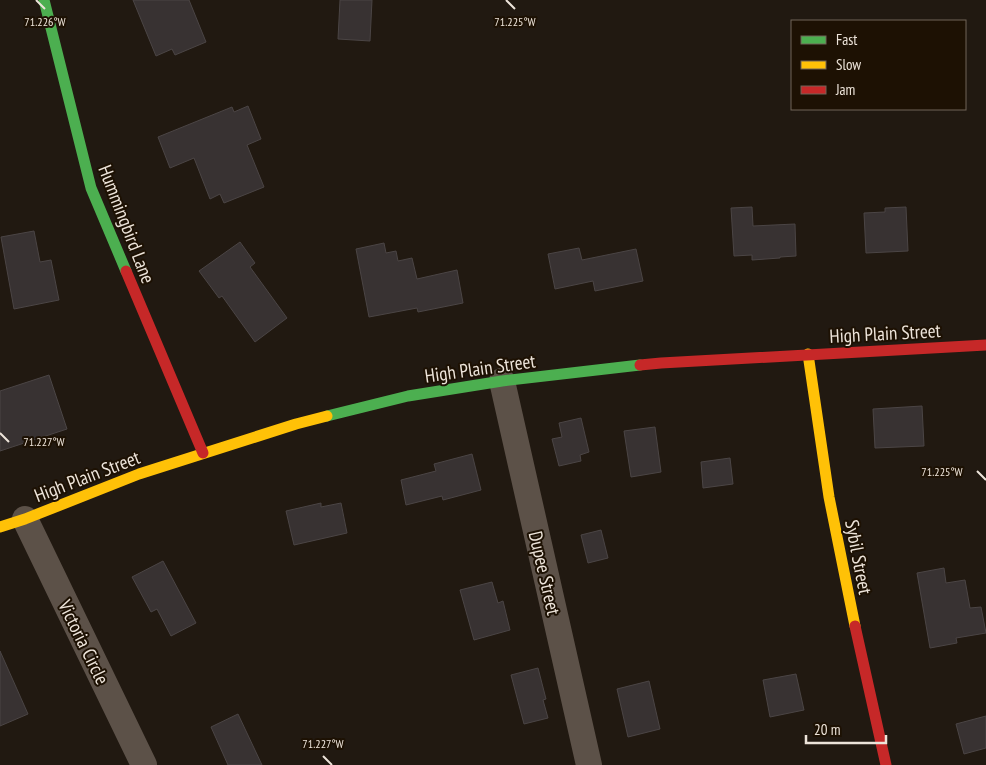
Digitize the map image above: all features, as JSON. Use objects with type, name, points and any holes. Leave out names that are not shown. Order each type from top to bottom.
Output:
[{"type":"main road","name":"Hummingbird Lane","points":[[44,0],[91,188],[203,453]]},
{"type":"main road","name":"High Plain Street","points":[[0,527],[139,474],[203,453],[296,424],[408,396],[502,381],[661,363],[986,345]]},
{"type":"main road","name":"Sybil Street","points":[[808,354],[831,506],[851,608],[886,765]]},
{"type":"street","name":"Dupee Street","points":[[502,381],[589,765]]},
{"type":"street","name":"Victoria Circle","points":[[25,519],[144,765]]},
{"type":"building","points":[[133,0],[189,0],[206,42],[175,55],[172,49],[156,56]]},
{"type":"building","points":[[340,0],[372,0],[370,41],[338,39]]},
{"type":"building","points":[[248,106],[261,139],[247,145],[264,187],[224,203],[220,194],[210,199],[194,158],[170,168],[158,137],[232,107],[234,112]]},
{"type":"building","points":[[752,207],[753,226],[795,224],[796,256],[752,260],[752,255],[734,256],[731,208]]},
{"type":"building","points":[[906,207],[908,251],[866,253],[864,213],[885,212],[885,208]]},
{"type":"building","points":[[34,231],[40,262],[51,260],[59,300],[14,309],[1,237]]},
{"type":"building","points":[[240,242],[255,263],[250,267],[287,318],[255,342],[222,296],[219,298],[199,271]]},
{"type":"building","points":[[384,243],[386,253],[396,251],[398,261],[412,258],[417,279],[457,270],[463,303],[418,312],[417,308],[369,317],[356,249]]},
{"type":"building","points":[[579,248],[582,260],[636,249],[643,281],[595,291],[593,281],[555,289],[548,254]]},
{"type":"building","points":[[49,375],[67,429],[0,451],[0,391]]},
{"type":"building","points":[[922,406],[924,446],[875,448],[873,409]]},
{"type":"building","points":[[581,418],[589,452],[580,455],[581,461],[559,466],[552,439],[562,437],[559,423]]},
{"type":"building","points":[[655,427],[661,472],[631,477],[624,431]]},
{"type":"building","points":[[472,454],[481,490],[443,500],[442,496],[406,505],[401,480],[436,471],[434,464]]},
{"type":"building","points":[[730,458],[733,484],[703,488],[701,462]]},
{"type":"building","points":[[321,503],[321,507],[341,503],[347,533],[294,545],[286,511]]},
{"type":"building","points":[[601,530],[608,558],[588,563],[581,535]]},
{"type":"building","points":[[163,561],[196,623],[171,636],[157,609],[151,612],[132,577]]},
{"type":"building","points":[[944,568],[946,583],[965,580],[970,608],[981,607],[986,633],[956,638],[957,643],[930,648],[917,573]]},
{"type":"building","points":[[492,582],[498,603],[503,601],[510,630],[474,640],[460,590]]},
{"type":"building","points":[[0,651],[28,714],[0,726]]},
{"type":"building","points":[[538,668],[546,699],[543,700],[548,718],[524,724],[511,675]]},
{"type":"building","points":[[796,674],[804,710],[770,717],[763,680]]},
{"type":"building","points":[[649,681],[660,729],[628,737],[617,689]]},
{"type":"building","points":[[238,714],[262,765],[228,765],[211,727]]},
{"type":"building","points":[[986,716],[986,748],[964,754],[956,724]]},
{"type":"traffic: fast","points":[[44,0],[91,188],[126,271]]},
{"type":"traffic: fast","points":[[327,416],[408,396],[502,381],[640,365]]},
{"type":"traffic: slow","points":[[808,354],[829,497],[855,626]]},
{"type":"traffic: slow","points":[[0,527],[139,474],[327,416]]},
{"type":"traffic: jam","points":[[126,271],[203,453]]},
{"type":"traffic: jam","points":[[640,365],[986,345]]},
{"type":"traffic: jam","points":[[855,626],[886,765]]}]
